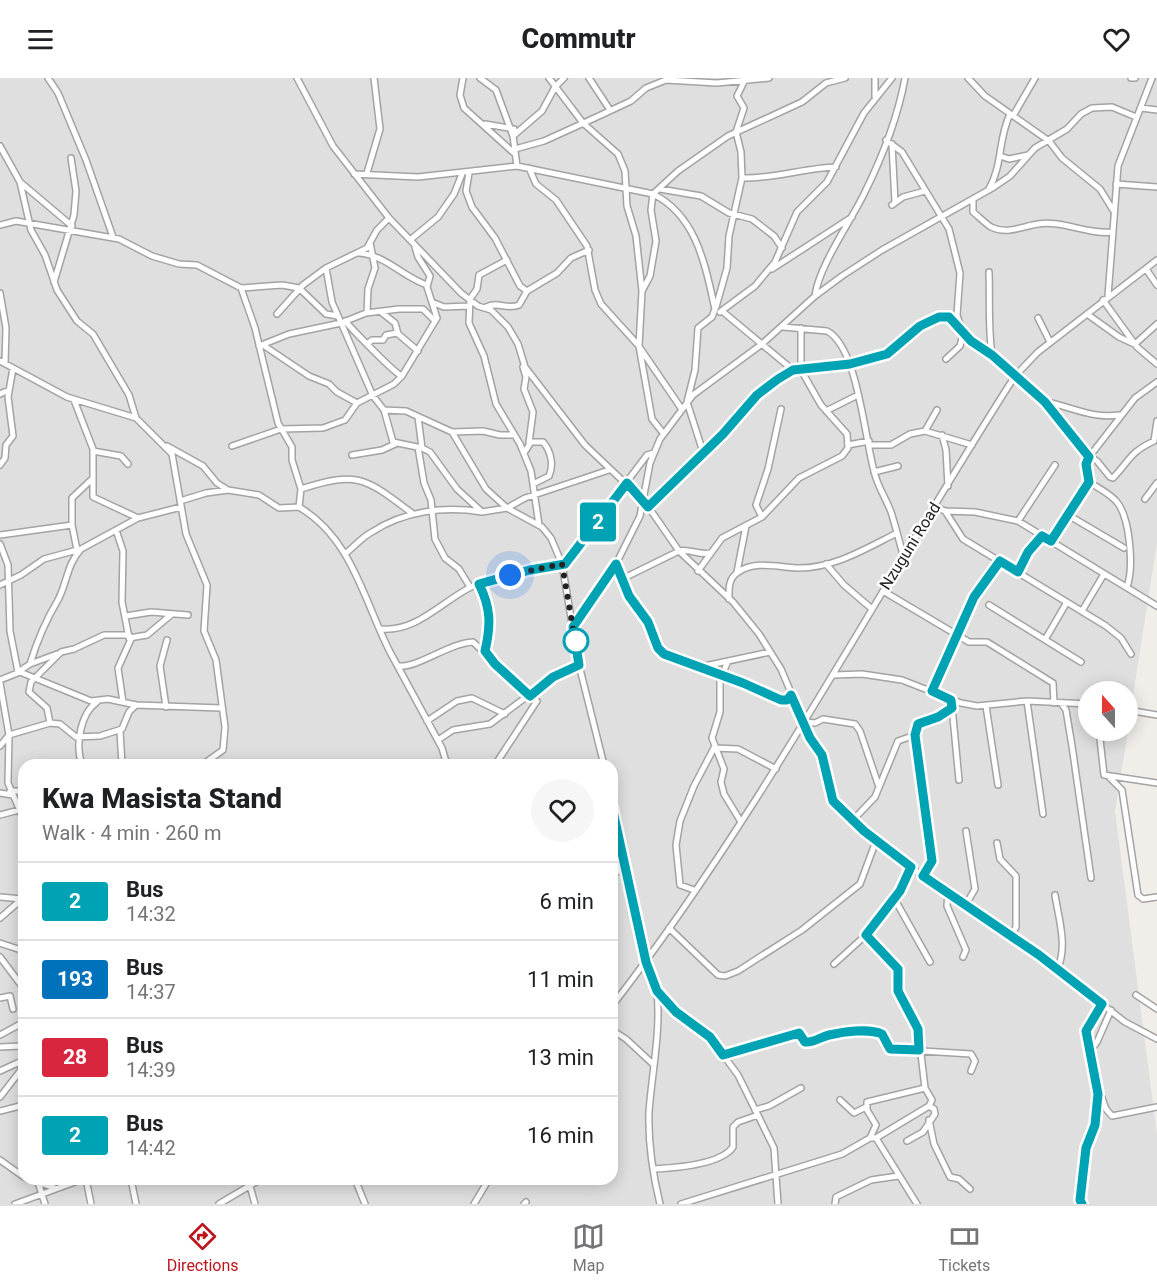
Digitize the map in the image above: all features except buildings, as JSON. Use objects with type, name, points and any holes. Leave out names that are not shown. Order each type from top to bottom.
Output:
[{"type":"street","points":[[48,78],[58,93],[86,160],[113,237]]},
{"type":"street","points":[[297,78],[333,146],[389,218],[470,303],[486,308],[508,327],[518,344],[526,377],[524,389],[533,412],[529,443],[524,453]]},
{"type":"street","points":[[463,78],[460,95],[464,108],[515,154]]},
{"type":"street","points":[[480,78],[496,90],[512,133],[517,166]]},
{"type":"street","points":[[549,78],[583,123],[618,154],[626,174],[628,209],[636,236],[642,291],[639,347],[652,418],[663,433]]},
{"type":"street","points":[[483,123],[512,133],[521,129],[542,111],[555,87],[564,78]]},
{"type":"street","points":[[590,78],[610,110]]},
{"type":"street","points":[[507,166],[515,154],[634,99],[646,87],[658,80],[717,83],[769,78]]},
{"type":"street","points":[[642,291],[650,276],[656,241],[651,210],[653,194],[678,171],[736,132],[802,102],[826,83],[845,78]]},
{"type":"street","points":[[874,78],[875,98]]},
{"type":"street","points":[[703,452],[687,402],[695,366],[698,328],[755,286],[766,273],[782,248],[797,212],[820,191],[836,167],[861,118],[892,78]]},
{"type":"street","points":[[816,296],[824,267],[852,217],[885,140],[905,78]]},
{"type":"street","points":[[968,78],[985,96],[1049,141],[1062,158],[1100,189],[1114,211]]},
{"type":"street","points":[[988,191],[999,171],[1000,156],[1012,115],[1035,78]]},
{"type":"street","points":[[368,173],[380,129],[375,79]]},
{"type":"street","points":[[1151,79],[1123,149],[1116,184],[1106,298],[1135,344],[1157,364]]},
{"type":"street","points":[[712,317],[727,268],[729,236],[742,178],[741,152],[736,132],[744,108],[737,96],[745,80]]},
{"type":"street","points":[[573,627],[616,564],[647,504],[654,453],[663,433],[687,402],[783,327],[816,296],[882,250],[973,200],[1010,176],[1028,155],[1067,129],[1081,114],[1096,107],[1112,107],[1136,117]]},
{"type":"street","points":[[1141,108],[1157,110]]},
{"type":"street","points":[[885,140],[902,152],[949,229],[959,263],[957,315],[963,334],[992,355],[1045,402],[1089,457],[1113,478],[1134,450],[1154,441],[1157,421]]},
{"type":"street","points":[[892,144],[894,203],[903,197],[925,191]]},
{"type":"street","points":[[0,146],[21,182],[72,228]]},
{"type":"street","points":[[1000,156],[1008,159],[1028,155]]},
{"type":"street","points":[[54,284],[59,260],[72,228],[76,191],[71,159]]},
{"type":"street","points":[[354,174],[418,177],[462,174],[517,166],[653,194],[672,205],[695,237],[702,254],[715,309]]},
{"type":"street","points":[[742,178],[765,178],[817,168],[836,167]]},
{"type":"street","points":[[529,168],[536,184],[556,200],[589,250],[598,299],[639,347],[681,408]]},
{"type":"street","points":[[469,173],[465,190],[472,207],[492,232],[520,286],[528,291]]},
{"type":"street","points":[[410,240],[438,217],[454,194],[462,174]]},
{"type":"street","points":[[21,182],[30,225],[45,255],[54,284],[77,321],[93,334],[129,395],[136,418]]},
{"type":"street","points":[[1116,184],[1157,187]]},
{"type":"street","points":[[660,189],[701,196],[735,215],[756,221],[774,236],[782,248]]},
{"type":"street","points":[[973,200],[974,213],[993,228],[1018,230],[1040,224],[1056,224],[1098,232],[1113,232]]},
{"type":"street","points":[[766,273],[852,217]]},
{"type":"street","points":[[276,314],[299,288],[326,268],[358,253],[370,243],[377,230],[389,218]]},
{"type":"street","points":[[0,225],[16,221],[30,225],[72,228],[113,237],[152,256],[179,264],[197,264],[242,288],[282,285],[299,288],[326,314],[338,316]]},
{"type":"street","points":[[367,313],[368,289],[375,268],[370,243]]},
{"type":"street","points":[[232,446],[281,429],[323,428],[345,420],[357,403],[373,396],[402,376],[435,321],[434,303],[427,285],[430,274],[418,256],[416,248]]},
{"type":"street","points":[[486,308],[497,303],[516,307],[528,291],[557,273],[571,258],[589,250]]},
{"type":"street","points":[[358,253],[391,264],[412,280],[427,285]]},
{"type":"street","points":[[507,260],[480,274],[477,289],[470,303],[469,323],[484,356],[495,401],[524,453],[533,484],[539,525]]},
{"type":"street","name":"Nzuguni Road","points":[[618,998],[646,962],[806,723],[882,591],[1015,376],[1050,342],[1157,260]]},
{"type":"street","points":[[326,268],[328,290],[338,316],[381,356],[395,374],[402,376]]},
{"type":"street","points":[[1146,269],[1157,285]]},
{"type":"street","points":[[989,272],[991,295],[988,324],[992,355]]},
{"type":"street","points":[[242,288],[261,345],[266,383],[281,429],[291,445],[292,460],[301,489],[299,507]]},
{"type":"street","points":[[0,293],[6,328],[2,358],[14,368],[74,400],[136,418],[165,445],[203,466],[217,483],[228,490]]},
{"type":"street","points":[[434,303],[444,306],[470,303]]},
{"type":"street","points":[[261,345],[289,334],[343,322],[367,313],[423,309],[435,321]]},
{"type":"street","points":[[722,311],[793,370]]},
{"type":"street","points":[[381,312],[395,323],[398,334],[418,351]]},
{"type":"street","points":[[1087,314],[1119,337],[1135,344]]},
{"type":"street","points":[[647,504],[664,494],[723,434],[757,395],[793,370],[850,364],[890,352],[917,328],[939,317],[949,317],[960,327]]},
{"type":"street","points":[[1038,318],[1050,342]]},
{"type":"street","points":[[343,322],[373,396],[384,410],[395,444]]},
{"type":"street","points":[[1135,344],[1157,324]]},
{"type":"street","points":[[783,327],[831,333],[838,340],[850,364],[874,472],[904,557]]},
{"type":"street","points":[[699,571],[724,536],[762,517],[799,478],[842,456],[849,445],[847,434],[826,411],[801,370],[801,328]]},
{"type":"street","points":[[367,344],[372,340],[383,340],[386,335],[398,334]]},
{"type":"street","points":[[946,359],[960,346],[963,334]]},
{"type":"street","points":[[261,345],[309,376],[330,384],[334,390],[357,403]]},
{"type":"street","points":[[523,362],[585,445],[647,504],[680,551],[729,599],[759,634],[781,669],[791,695],[822,755],[833,801],[852,821],[923,876],[1011,936],[1134,1028],[1157,1039]]},
{"type":"street","points":[[0,465],[5,458],[6,445],[13,436],[9,390],[14,368]]},
{"type":"street","points":[[1051,541],[1089,482],[1086,464],[1089,457],[1135,398],[1157,382]]},
{"type":"street","points":[[0,394],[9,390]]},
{"type":"street","points":[[826,411],[858,394]]},
{"type":"street","points":[[74,400],[93,451],[92,480],[95,500],[123,509],[138,518]]},
{"type":"street","points":[[1045,402],[1103,417],[1120,415]]},
{"type":"street","points":[[762,517],[756,505],[768,469],[781,409]]},
{"type":"street","points":[[384,410],[406,411],[452,432],[483,431],[514,435]]},
{"type":"street","points":[[925,431],[937,410]]},
{"type":"street","points":[[418,417],[420,448],[437,544],[470,588]]},
{"type":"street","points":[[849,445],[869,443],[891,446],[910,434],[925,431],[972,445]]},
{"type":"street","points":[[452,432],[486,489],[507,508],[547,531],[562,564],[579,665],[602,759]]},
{"type":"street","points":[[942,435],[946,450],[948,486]]},
{"type":"street","points":[[529,443],[544,443],[552,469],[548,478],[533,484]]},
{"type":"street","points":[[352,455],[382,450],[395,444],[430,452],[460,492],[482,512]]},
{"type":"street","points":[[165,445],[174,460],[186,534],[207,585],[204,631],[216,660],[225,744],[220,754],[212,759]]},
{"type":"street","points":[[93,451],[121,456],[128,464]]},
{"type":"street","points":[[381,629],[406,627],[479,584],[562,564],[573,556],[647,455],[654,453]]},
{"type":"street","points":[[1018,522],[1055,465]]},
{"type":"street","points":[[874,472],[898,466]]},
{"type":"street","points":[[346,553],[374,530],[412,513],[462,510],[482,512],[507,508],[535,494],[609,470]]},
{"type":"street","points":[[30,664],[50,609],[57,600],[66,573],[79,549],[72,525],[72,498],[92,480]]},
{"type":"street","points":[[301,489],[328,481],[363,480],[374,484],[412,513]]},
{"type":"street","points":[[1089,482],[1116,501],[1126,523],[1130,551],[1127,587]]},
{"type":"street","points":[[1145,499],[1157,483]]},
{"type":"street","points":[[0,585],[21,575],[44,559],[79,549],[138,518],[206,493],[228,490],[259,495],[279,508],[299,507],[332,535],[346,553],[399,666],[438,740],[445,759]]},
{"type":"street","points":[[935,507],[945,511],[975,512],[1018,522],[1157,606]]},
{"type":"street","points":[[945,511],[959,536],[1112,630],[1121,638],[1131,654]]},
{"type":"street","points":[[1068,515],[1124,548]]},
{"type":"street","points":[[0,535],[72,525]]},
{"type":"street","points":[[729,599],[730,583],[737,573],[746,526]]},
{"type":"street","points":[[116,530],[123,551],[122,602],[130,637],[118,668],[123,702]]},
{"type":"street","points":[[737,573],[770,564],[795,568],[826,564],[860,553],[897,533]]},
{"type":"street","points":[[1018,572],[1028,552],[1042,536]]},
{"type":"street","points":[[0,544],[8,565],[10,631],[18,672]]},
{"type":"street","points":[[622,579],[680,551],[688,550],[702,555],[710,553]]},
{"type":"street","points":[[932,691],[974,597],[1000,561]]},
{"type":"street","points":[[616,564],[629,596],[648,622],[658,648],[667,656],[781,700],[787,700],[791,695]]},
{"type":"street","points":[[826,564],[844,585],[872,609]]},
{"type":"street","points":[[1082,611],[1104,574]]},
{"type":"street","points":[[479,584],[488,604],[490,624],[485,651]]},
{"type":"street","points":[[882,591],[969,642],[983,640],[1053,683],[1054,703]]},
{"type":"street","points":[[1046,638],[1067,602]]},
{"type":"street","points":[[989,605],[1046,638],[1081,662]]},
{"type":"street","points":[[126,616],[151,612],[188,615]]},
{"type":"street","points":[[18,808],[8,779],[9,735],[0,682],[30,664],[104,635],[143,637],[154,631],[172,614]]},
{"type":"street","points":[[166,640],[160,666],[166,707]]},
{"type":"street","points":[[399,666],[408,666],[439,651],[470,642],[477,643],[495,664],[530,696]]},
{"type":"street","points":[[700,667],[770,652]]},
{"type":"street","points":[[50,723],[47,708],[29,692],[34,679],[57,654]]},
{"type":"street","points":[[728,661],[722,676],[720,712],[712,736],[724,769],[722,782],[724,794],[741,822]]},
{"type":"street","points":[[438,740],[453,730],[486,725],[505,714],[553,677],[579,665]]},
{"type":"street","points":[[18,672],[97,701],[108,699],[136,705],[221,708]]},
{"type":"street","points":[[834,675],[890,677],[964,704],[986,706],[1027,701],[1078,704]]},
{"type":"street","points":[[428,722],[457,701],[472,698],[505,714]]},
{"type":"street","points":[[951,700],[959,780]]},
{"type":"street","points":[[80,759],[79,738],[87,710],[97,701]]},
{"type":"street","points":[[499,759],[537,701]]},
{"type":"street","points":[[1027,701],[1043,814]]},
{"type":"street","points":[[1061,703],[1066,710],[1091,878]]},
{"type":"street","points":[[122,759],[120,731],[129,712],[136,705]]},
{"type":"street","points":[[986,706],[998,785]]},
{"type":"street","points":[[923,876],[932,861],[915,735],[918,724],[938,717],[952,708]]},
{"type":"street","points":[[1138,712],[1157,715]]},
{"type":"street","points":[[806,723],[815,723],[823,719],[855,724],[860,731],[879,787]]},
{"type":"street","points":[[0,746],[9,735],[50,723],[60,724],[79,738],[120,731]]},
{"type":"street","points":[[852,821],[875,797],[898,741],[915,735]]},
{"type":"street","points":[[1100,741],[1101,768],[1104,775],[1122,787],[1138,895],[1143,899],[1157,897]]},
{"type":"street","points":[[715,747],[738,749],[776,769]]},
{"type":"street","points":[[694,890],[680,885],[677,836],[694,786],[715,747]]},
{"type":"street","points":[[1110,778],[1157,783]]},
{"type":"street","points":[[0,794],[18,791]]},
{"type":"street","points":[[0,816],[18,810]]},
{"type":"street","points":[[965,906],[975,889],[966,831]]},
{"type":"street","points":[[618,833],[646,962],[657,991],[659,1015],[649,1113],[653,1169],[660,1204]]},
{"type":"street","points":[[669,928],[717,975],[725,976],[738,971],[802,930],[860,884],[876,841]]},
{"type":"street","points":[[997,843],[1000,859],[1016,876],[1016,927],[1011,936]]},
{"type":"street","points":[[618,872],[625,864]]},
{"type":"street","points":[[834,964],[866,935],[894,898],[911,867]]},
{"type":"street","points":[[948,893],[947,906],[966,950],[963,957]]},
{"type":"street","points":[[1055,895],[1063,945],[1062,959],[1057,970]]},
{"type":"street","points":[[0,897],[18,899]]},
{"type":"street","points":[[894,898],[930,962]]},
{"type":"street","points":[[0,918],[18,903]]},
{"type":"street","points":[[681,1204],[842,1155],[929,1106],[932,1100],[925,1088],[918,1029],[898,991],[898,969],[866,935]]},
{"type":"street","points":[[0,943],[18,949]]},
{"type":"street","points":[[0,957],[18,981]]},
{"type":"street","points":[[657,991],[676,1012],[710,1037],[738,1075],[774,1148],[778,1204]]},
{"type":"street","points":[[1136,995],[1157,1010]]},
{"type":"street","points":[[0,998],[10,996],[14,1009]]},
{"type":"street","points":[[1082,1204],[1080,1200],[1086,1150],[1096,1121],[1097,1087],[1087,1029],[1102,1004]]},
{"type":"street","points":[[1090,1051],[1097,1042],[1111,1010]]},
{"type":"street","points":[[0,1035],[18,1025]]},
{"type":"street","points":[[723,1055],[799,1033],[805,1042],[810,1042],[827,1035],[873,1032],[882,1034],[890,1049],[971,1054],[975,1061],[971,1071]]},
{"type":"street","points":[[618,1034],[654,1065]]},
{"type":"street","points":[[0,1047],[18,1046]]},
{"type":"street","points":[[0,1071],[18,1063]]},
{"type":"street","points":[[0,1097],[18,1074]]},
{"type":"street","points":[[1097,1087],[1110,1115],[1157,1107]]},
{"type":"street","points":[[653,1169],[706,1162],[723,1155],[733,1147],[733,1127],[743,1119],[801,1088]]},
{"type":"street","points":[[840,1100],[854,1113],[866,1107],[866,1103],[872,1100],[925,1088]]},
{"type":"street","points":[[0,1111],[18,1106]]},
{"type":"street","points":[[907,1141],[923,1132],[935,1111],[929,1106]]},
{"type":"street","points":[[866,1107],[876,1125],[873,1138],[917,1204]]},
{"type":"street","points":[[929,1120],[934,1144],[950,1177],[959,1179],[970,1189]]},
{"type":"street","points":[[0,1160],[18,1172]]},
{"type":"street","points":[[835,1204],[836,1197],[871,1180],[898,1176]]},
{"type":"street","points":[[39,1185],[45,1204]]},
{"type":"street","points":[[48,1185],[57,1188]]},
{"type":"street","points":[[15,1204],[66,1185]]},
{"type":"street","points":[[86,1185],[91,1204]]},
{"type":"street","points":[[131,1185],[136,1204]]},
{"type":"street","points":[[357,1185],[365,1204]]},
{"type":"street","points":[[474,1204],[485,1185]]},
{"type":"street","points":[[219,1204],[252,1186],[255,1204]]},
{"type":"shaded area","points":[[0,78],[1157,78],[1157,543],[1135,681],[1078,681],[1078,741],[1126,741],[1115,811],[1157,1134],[1157,1204],[0,1204]]},
{"type":"bus line","name":"2","points":[[618,833],[646,962],[657,991],[676,1012],[710,1037],[723,1055],[730,1051],[799,1033],[805,1042],[810,1042],[827,1035],[873,1032],[882,1034],[890,1049],[919,1050],[916,1021],[898,991],[898,969],[893,961],[869,941],[866,935],[900,891],[911,867],[847,817],[833,801],[822,755],[810,738],[791,695],[787,700],[781,700],[743,683],[664,654],[658,648],[648,622],[629,596],[616,564],[573,627],[579,665],[553,677],[530,696],[508,677],[485,651],[490,624],[488,604],[479,584],[530,570],[565,564],[627,483],[648,507],[664,494],[723,434],[757,395],[793,370],[850,364],[887,354],[920,326],[939,317],[949,317],[960,327],[963,334],[992,355],[1045,402],[1063,421],[1071,436],[1089,457],[1086,461],[1090,476],[1089,482],[1051,541],[1042,536],[1028,552],[1018,572],[1000,561],[974,597],[932,691],[951,700],[952,708],[938,717],[918,724],[915,735],[932,861],[923,876],[1039,955],[1102,1004],[1086,1031],[1098,1094],[1096,1121],[1086,1148],[1080,1200],[1082,1204]]},
{"type":"route","points":[[510,575],[562,564],[576,646],[576,641]]}]
